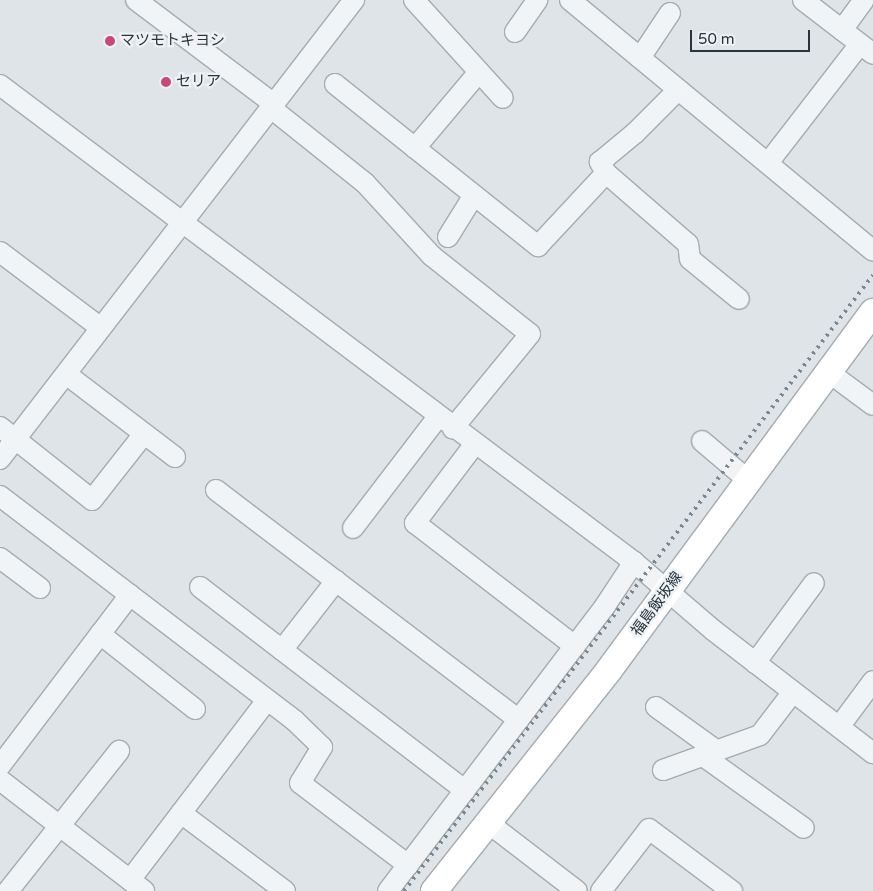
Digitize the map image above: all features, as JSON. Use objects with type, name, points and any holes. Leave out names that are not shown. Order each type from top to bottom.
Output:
[{"type":"main road","name":"福島飯坂線","points":[[434,891],[609,670],[827,371],[873,312]]},
{"type":"street","points":[[136,0],[272,106],[365,183],[432,256],[530,334],[445,422],[354,528]]},
{"type":"street","points":[[414,0],[503,98]]},
{"type":"street","points":[[515,32],[537,0]]},
{"type":"street","points":[[570,0],[873,251]]},
{"type":"street","points":[[768,163],[866,49],[803,0]]},
{"type":"street","points":[[842,30],[864,0]]},
{"type":"street","points":[[0,458],[8,433],[66,374],[184,223],[352,1]]},
{"type":"street","points":[[640,58],[670,13]]},
{"type":"street","points":[[415,148],[479,72]]},
{"type":"street","points":[[335,84],[538,246],[606,173]]},
{"type":"street","points":[[0,85],[474,444],[634,562],[666,592],[873,753]]},
{"type":"street","points":[[678,90],[635,133],[600,162],[606,173],[688,244],[690,259],[739,299]]},
{"type":"street","points":[[448,237],[474,195]]},
{"type":"street","points":[[0,252],[101,328]]},
{"type":"street","points":[[827,371],[873,405]]},
{"type":"street","points":[[66,374],[175,457]]},
{"type":"street","points":[[8,433],[92,500],[144,434]]},
{"type":"street","points":[[702,441],[748,480]]},
{"type":"street","points":[[474,444],[415,523],[575,646]]},
{"type":"street","points":[[216,490],[518,720]]},
{"type":"street","points":[[0,496],[267,700],[322,747],[300,783],[408,865]]},
{"type":"street","points":[[0,558],[40,588]]},
{"type":"street","points":[[388,891],[575,646],[634,562]]},
{"type":"street","points":[[282,650],[336,581]]},
{"type":"street","points":[[756,663],[814,583]]},
{"type":"street","points":[[200,587],[465,790]]},
{"type":"street","points":[[0,766],[130,595]]},
{"type":"street","points":[[100,634],[195,709]]},
{"type":"street","points":[[838,726],[873,681]]},
{"type":"street","points":[[663,770],[760,735],[793,692]]},
{"type":"street","points":[[0,780],[137,886],[181,813],[267,700]]},
{"type":"street","points":[[656,707],[709,753],[804,828]]},
{"type":"street","points":[[11,890],[119,752]]},
{"type":"street","points":[[181,813],[285,891]]},
{"type":"street","points":[[487,822],[552,884],[577,891]]},
{"type":"street","points":[[601,891],[650,829],[732,891]]},
{"type":"railway","points":[[404,891],[873,275]]},
{"type":"place","name":"マツモトキヨシ","points":[[110,41]]},
{"type":"place","name":"セリア","points":[[166,82]]}]
